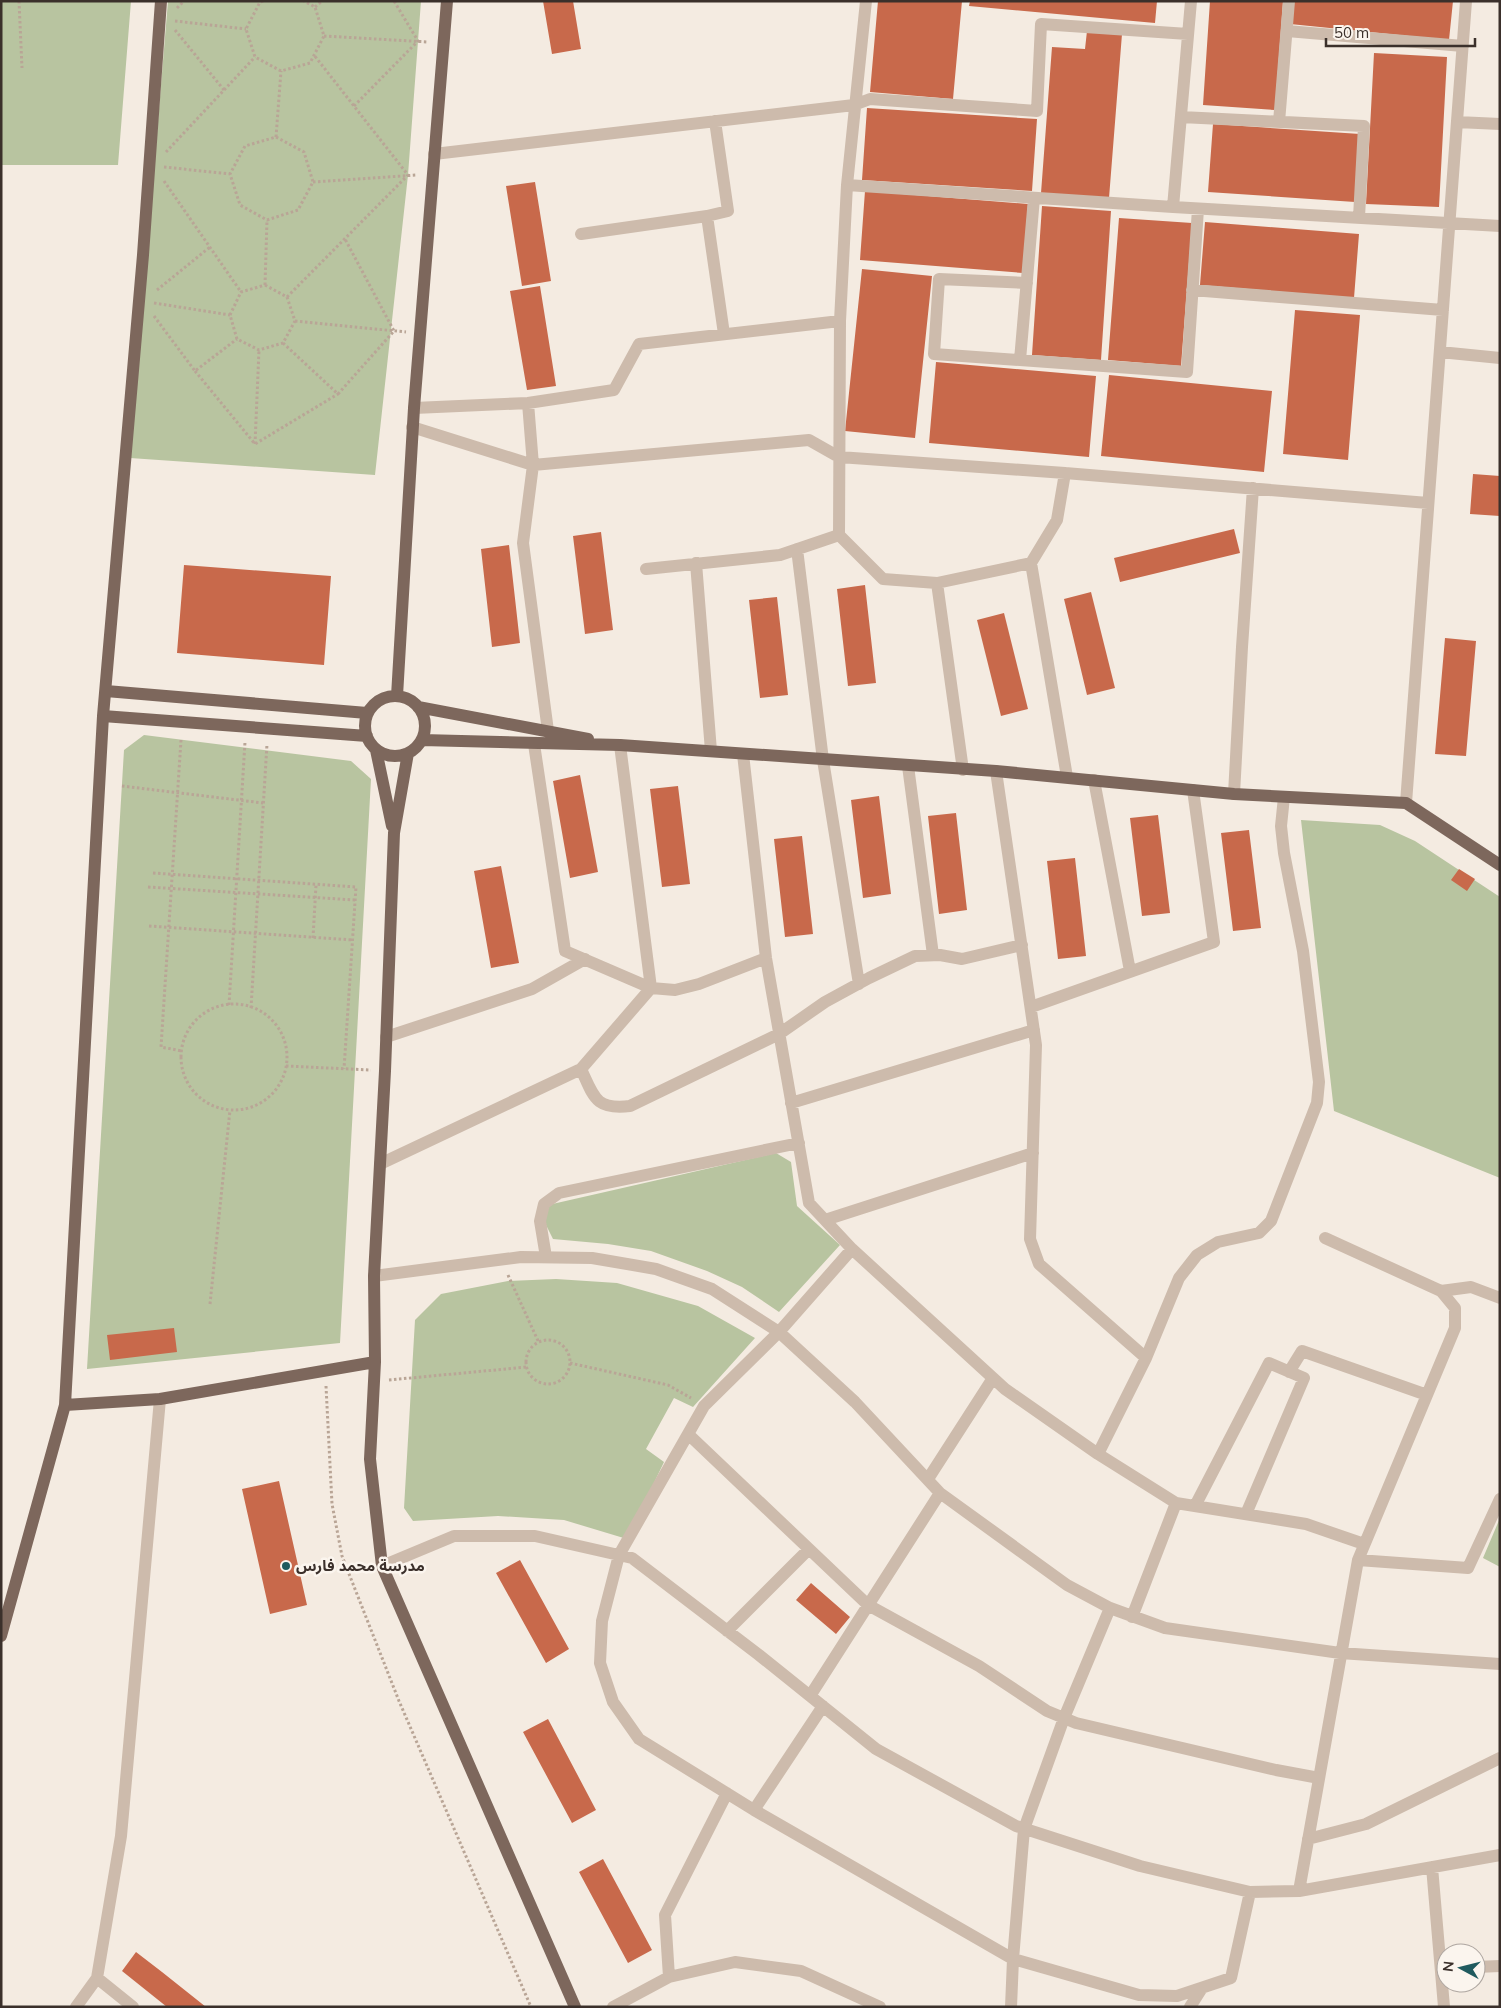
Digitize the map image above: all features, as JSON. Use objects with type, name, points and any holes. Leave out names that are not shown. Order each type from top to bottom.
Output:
[{"type":"main road","points":[[1,1636],[65,1405],[104,716],[143,255],[161,1]]},
{"type":"main road","points":[[397,696],[412,427],[447,1]]},
{"type":"main road","points":[[106,691],[367,713]]},
{"type":"main road","points":[[376,750],[392,756],[408,753],[422,740],[425,723],[418,707],[411,700],[397,696],[381,699],[367,713],[365,723],[366,736],[376,750],[394,833]]},
{"type":"main road","points":[[418,707],[620,745]]},
{"type":"main road","points":[[104,716],[366,736]]},
{"type":"main road","points":[[422,740],[620,745],[996,771],[1234,794],[1406,803],[1500,865]]},
{"type":"main road","points":[[408,753],[394,833],[385,1071],[374,1276],[375,1362],[370,1459],[382,1566],[576,2007]]},
{"type":"main road","points":[[65,1405],[160,1399],[375,1362]]},
{"type":"street","points":[[866,1],[847,185],[840,321],[839,535],[883,579],[937,583],[1031,563]]},
{"type":"street","points":[[1173,207],[1191,1]]},
{"type":"street","points":[[1279,122],[1289,1]]},
{"type":"street","points":[[1406,803],[1466,1]]},
{"type":"street","points":[[434,154],[854,105],[870,99],[1036,111],[1041,24],[1188,34]]},
{"type":"street","points":[[1286,31],[1462,46]]},
{"type":"street","points":[[1181,117],[1364,126],[1359,217]]},
{"type":"street","points":[[581,234],[707,216],[728,211],[715,121]]},
{"type":"street","points":[[1457,122],[1500,124]]},
{"type":"street","points":[[847,185],[1198,209],[1500,226],[1500,220]]},
{"type":"street","points":[[1020,360],[1034,198]]},
{"type":"street","points":[[1027,283],[939,279],[934,354],[1187,372],[1198,209]]},
{"type":"street","points":[[707,216],[724,334]]},
{"type":"street","points":[[1192,290],[1443,310]]},
{"type":"street","points":[[414,408],[528,403],[614,390],[639,344],[840,321]]},
{"type":"street","points":[[1440,352],[1500,358]]},
{"type":"street","points":[[528,403],[533,465],[523,543],[548,731]]},
{"type":"street","points":[[412,427],[533,465],[808,440],[839,457],[1065,473],[1428,503]]},
{"type":"street","points":[[1065,473],[1056,520],[1031,563],[1067,777]]},
{"type":"street","points":[[1234,794],[1253,488]]},
{"type":"street","points":[[646,569],[780,555],[839,535]]},
{"type":"street","points":[[797,549],[823,760],[859,984]]},
{"type":"street","points":[[696,563],[711,751]]},
{"type":"street","points":[[937,583],[963,770]]},
{"type":"street","points":[[534,744],[565,951],[651,988],[676,990],[699,984],[766,958]]},
{"type":"street","points":[[380,1164],[582,1069],[651,988],[620,745]]},
{"type":"street","points":[[743,754],[766,958],[809,1203],[852,1249],[1004,1389],[1098,1454],[1176,1503],[1306,1524],[1364,1544]]},
{"type":"street","points":[[908,766],[932,955]]},
{"type":"street","points":[[996,771],[1036,1045],[1030,1238],[1039,1264],[1146,1358]]},
{"type":"street","points":[[1094,780],[1130,972]]},
{"type":"street","points":[[1031,1007],[1214,942],[1193,790]]},
{"type":"street","points":[[1098,1454],[1146,1358],[1179,1278],[1196,1255],[1218,1242],[1258,1233],[1271,1221],[1317,1103],[1319,1082],[1303,951],[1284,853],[1281,826],[1284,797]]},
{"type":"street","points":[[582,1069],[596,1101],[606,1106],[617,1108],[630,1106],[779,1034],[826,1002],[915,956],[932,955],[962,959],[1022,944]]},
{"type":"street","points":[[386,1037],[532,989],[585,959]]},
{"type":"street","points":[[791,1103],[1034,1030]]},
{"type":"street","points":[[546,1257],[540,1221],[544,1204],[559,1193],[798,1143]]},
{"type":"street","points":[[826,1220],[1033,1153]]},
{"type":"street","points":[[1299,1891],[1358,1560],[1455,1328],[1454,1308],[1441,1291],[1325,1238]]},
{"type":"street","points":[[852,1249],[779,1332],[704,1406],[619,1555],[602,1621],[600,1663],[613,1702],[639,1739],[754,1810],[1013,1959],[1139,1995],[1177,1996],[1231,1978],[1250,1892]]},
{"type":"street","points":[[374,1276],[521,1257],[592,1258],[656,1269],[712,1289],[779,1332],[855,1402],[940,1493],[1067,1585],[1110,1608],[1165,1628],[1340,1653],[1500,1664]]},
{"type":"street","points":[[1441,1291],[1471,1287],[1500,1298]]},
{"type":"street","points":[[1289,1372],[1302,1351],[1427,1396]]},
{"type":"street","points":[[1195,1506],[1270,1363],[1304,1378],[1246,1514]]},
{"type":"street","points":[[928,1480],[992,1378]]},
{"type":"street","points":[[76,2007],[97,1978],[121,1836],[160,1399]]},
{"type":"street","points":[[688,1434],[868,1605],[979,1666],[1047,1711],[1086,1725],[1248,1764],[1318,1778]]},
{"type":"street","points":[[810,1696],[940,1493]]},
{"type":"street","points":[[1358,1560],[1468,1568],[1500,1499]]},
{"type":"street","points":[[1132,1616],[1176,1503]]},
{"type":"street","points":[[382,1566],[454,1536],[535,1536],[632,1558],[876,1749],[1016,1826],[1140,1866],[1250,1892],[1299,1891],[1500,1855]]},
{"type":"street","points":[[727,1631],[809,1549]]},
{"type":"street","points":[[1011,2007],[1013,1959],[1024,1829],[1064,1718],[1110,1608]]},
{"type":"street","points":[[754,1810],[823,1706]]},
{"type":"street","points":[[1308,1839],[1366,1824],[1500,1758]]},
{"type":"street","points":[[669,1977],[666,1915],[727,1793]]},
{"type":"street","points":[[1432,1867],[1440,1943]]},
{"type":"street","points":[[619,2006],[669,1977],[735,1962],[801,1971],[880,2007]]},
{"type":"street","points":[[1486,1967],[1500,1966]]},
{"type":"street","points":[[97,1978],[134,2007]]},
{"type":"street","points":[[1190,2007],[1202,1988]]},
{"type":"street","points":[[1444,1993],[1444,2007]]},
{"type":"path","points":[[19,1],[22,68]]},
{"type":"path","points":[[263,1],[260,2],[246,29],[255,57],[281,72],[310,63],[324,36],[315,7],[304,1]]},
{"type":"path","points":[[315,7],[322,1]]},
{"type":"path","points":[[394,1],[418,41]]},
{"type":"path","points":[[166,20],[246,29]]},
{"type":"path","points":[[172,27],[224,90]]},
{"type":"path","points":[[324,36],[444,42]]},
{"type":"path","points":[[354,106],[418,41]]},
{"type":"path","points":[[314,55],[408,176]]},
{"type":"path","points":[[160,159],[255,57]]},
{"type":"path","points":[[276,137],[281,72]]},
{"type":"path","points":[[276,137],[304,152],[312,182],[298,210],[267,220],[240,205],[230,174],[245,146],[276,137]]},
{"type":"path","points":[[164,167],[230,174]]},
{"type":"path","points":[[312,182],[432,173]]},
{"type":"path","points":[[160,174],[241,292]]},
{"type":"path","points":[[287,297],[408,176]]},
{"type":"path","points":[[265,285],[267,220]]},
{"type":"path","points":[[345,239],[394,331]]},
{"type":"path","points":[[150,295],[210,247]]},
{"type":"path","points":[[265,285],[287,297],[294,321],[283,343],[259,350],[237,338],[230,315],[241,292],[265,285]]},
{"type":"path","points":[[152,303],[230,315]]},
{"type":"path","points":[[149,309],[195,371],[255,444]]},
{"type":"path","points":[[294,321],[420,333]]},
{"type":"path","points":[[255,444],[338,394],[394,331]]},
{"type":"path","points":[[195,371],[237,338]]},
{"type":"path","points":[[283,343],[338,394]]},
{"type":"path","points":[[255,444],[259,350]]},
{"type":"path","points":[[229,1005],[246,726]]},
{"type":"path","points":[[251,1008],[268,728]]},
{"type":"path","points":[[181,740],[161,1047],[182,1050]]},
{"type":"path","points":[[122,786],[263,803]]},
{"type":"path","points":[[152,873],[356,887],[344,1068]]},
{"type":"path","points":[[313,938],[316,884]]},
{"type":"path","points":[[148,887],[355,900]]},
{"type":"path","points":[[149,926],[353,940]]},
{"type":"path","points":[[238,1004],[251,1008],[270,1018],[281,1032],[286,1048],[286,1066],[281,1082],[270,1096],[256,1106],[240,1110],[222,1110],[206,1103],[193,1092],[184,1077],[181,1059],[183,1041],[191,1026],[204,1013],[220,1006],[229,1005],[238,1004]]},
{"type":"path","points":[[286,1066],[385,1071]]},
{"type":"path","points":[[210,1304],[230,1110]]},
{"type":"path","points":[[501,1260],[539,1342]]},
{"type":"path","points":[[546,1340],[561,1344],[570,1357],[570,1363],[565,1376],[560,1381],[547,1384],[534,1379],[527,1367],[528,1353],[539,1342],[546,1340]]},
{"type":"path","points":[[570,1363],[668,1385],[704,1406]]},
{"type":"path","points":[[374,1381],[527,1367]]},
{"type":"path","points":[[325,1370],[332,1504],[342,1556],[399,1702],[530,2007]]},
{"type":"green space","points":[[1,1],[131,1],[118,165],[1,165]]},
{"type":"green space","points":[[168,1],[421,1],[408,175],[375,475],[130,458]]},
{"type":"green space","points":[[144,735],[351,761],[371,779],[340,1343],[87,1369],[124,750]]},
{"type":"green space","points":[[1301,820],[1380,825],[1415,841],[1500,897],[1500,1178],[1334,1111]]},
{"type":"green space","points":[[776,1153],[791,1162],[797,1206],[840,1245],[779,1312],[742,1287],[707,1271],[651,1251],[608,1244],[553,1239],[542,1217],[548,1205]]},
{"type":"green space","points":[[556,1279],[617,1283],[698,1306],[755,1338],[693,1407],[674,1398],[646,1449],[664,1462],[627,1539],[564,1520],[498,1516],[413,1521],[404,1508],[415,1320],[441,1294],[508,1281]]},
{"type":"green space","points":[[1500,1518],[1500,1567],[1483,1558]]},
{"type":"building","points":[[543,1],[573,1],[581,49],[552,54]]},
{"type":"building","points":[[878,1],[962,1],[953,99],[870,92]]},
{"type":"building","points":[[970,1],[1157,1],[1155,23],[969,6]]},
{"type":"building","points":[[1210,1],[1283,1],[1275,110],[1203,105]]},
{"type":"building","points":[[1292,1],[1453,1],[1449,40],[1290,24]]},
{"type":"building","points":[[1087,31],[1122,34],[1109,198],[1041,193],[1052,47],[1085,49]]},
{"type":"building","points":[[1374,53],[1447,57],[1439,207],[1366,204]]},
{"type":"building","points":[[867,108],[1037,119],[1032,191],[862,180]]},
{"type":"building","points":[[1213,124],[1360,134],[1355,202],[1208,192]]},
{"type":"building","points":[[535,182],[551,281],[522,286],[506,186]]},
{"type":"building","points":[[865,191],[1028,204],[1023,273],[860,260]]},
{"type":"building","points":[[1042,206],[1111,211],[1101,360],[1032,355]]},
{"type":"building","points":[[1119,218],[1192,223],[1181,366],[1108,360]]},
{"type":"building","points":[[1205,222],[1359,234],[1354,298],[1200,285]]},
{"type":"building","points":[[862,269],[932,276],[915,438],[845,431]]},
{"type":"building","points":[[540,286],[556,386],[527,390],[510,291]]},
{"type":"building","points":[[1295,310],[1360,315],[1348,460],[1283,454]]},
{"type":"building","points":[[936,362],[1096,376],[1089,457],[929,443]]},
{"type":"building","points":[[1109,375],[1272,391],[1264,472],[1101,456]]},
{"type":"building","points":[[1473,474],[1500,476],[1500,516],[1470,514]]},
{"type":"building","points":[[1234,529],[1240,553],[1120,582],[1114,558]]},
{"type":"building","points":[[601,532],[613,630],[585,634],[573,536]]},
{"type":"building","points":[[509,545],[520,643],[492,647],[481,549]]},
{"type":"building","points":[[184,565],[331,576],[324,665],[177,653]]},
{"type":"building","points":[[865,585],[876,683],[848,686],[837,589]]},
{"type":"building","points":[[1091,592],[1115,688],[1087,695],[1064,599]]},
{"type":"building","points":[[777,597],[788,695],[760,698],[749,600]]},
{"type":"building","points":[[1004,613],[1028,709],[1001,716],[977,620]]},
{"type":"building","points":[[1445,638],[1476,641],[1466,756],[1435,754]]},
{"type":"building","points":[[580,775],[598,872],[570,878],[553,781]]},
{"type":"building","points":[[678,786],[690,884],[662,887],[650,789]]},
{"type":"building","points":[[879,796],[891,894],[863,898],[851,800]]},
{"type":"building","points":[[956,813],[967,910],[939,914],[928,816]]},
{"type":"building","points":[[1158,815],[1170,913],[1142,916],[1130,818]]},
{"type":"building","points":[[1249,830],[1261,928],[1233,931],[1221,833]]},
{"type":"building","points":[[802,836],[813,934],[785,937],[774,839]]},
{"type":"building","points":[[1075,858],[1086,956],[1058,959],[1047,861]]},
{"type":"building","points":[[501,866],[519,963],[491,968],[474,871]]},
{"type":"building","points":[[1459,869],[1475,879],[1467,891],[1451,880]]},
{"type":"building","points":[[174,1328],[177,1352],[110,1360],[107,1335]]},
{"type":"building","points":[[279,1481],[307,1605],[270,1614],[242,1489]]},
{"type":"building","points":[[520,1560],[569,1649],[546,1663],[496,1573]]},
{"type":"building","points":[[811,1583],[850,1617],[836,1634],[796,1600]]},
{"type":"building","points":[[548,1719],[596,1810],[572,1823],[523,1732]]},
{"type":"building","points":[[603,1859],[652,1950],[628,1963],[579,1872]]},
{"type":"building","points":[[136,1952],[206,2007],[167,2007],[122,1971]]},
{"type":"place","name":"مدرسة محمد فارس","points":[[286,1566]]}]
